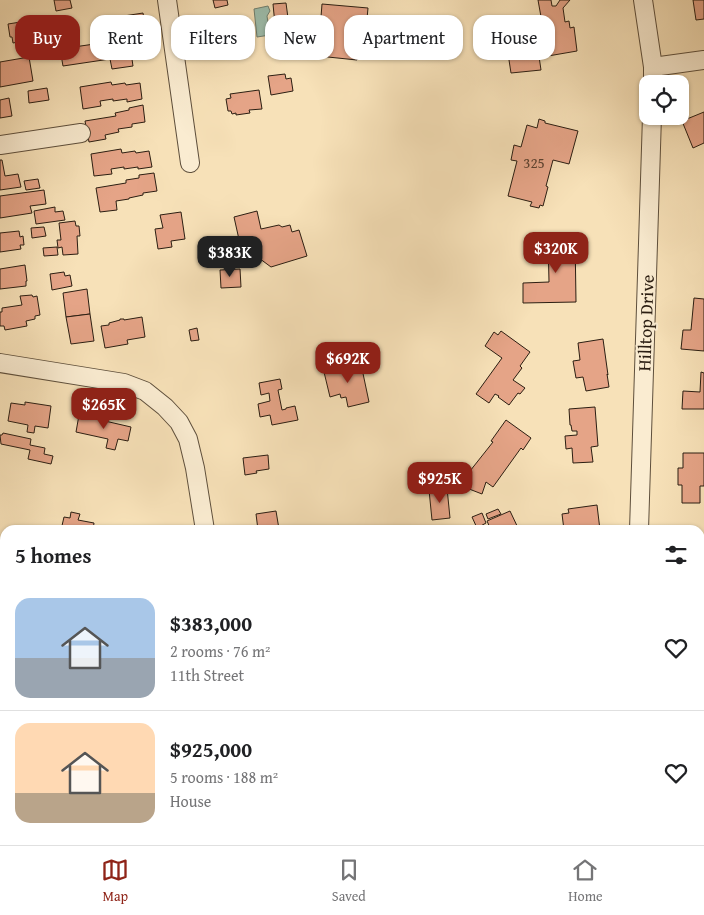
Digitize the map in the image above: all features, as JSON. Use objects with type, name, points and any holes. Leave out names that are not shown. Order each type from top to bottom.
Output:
[{"type":"street","points":[[167,0],[190,163]]},
{"type":"street","points":[[643,0],[653,75],[704,60]]},
{"type":"street","name":"Hilltop Drive","points":[[639,525],[652,125]]},
{"type":"street","points":[[0,145],[80,133]]},
{"type":"street","points":[[0,363],[124,383],[145,391],[166,407],[179,422],[188,439],[195,468],[204,525]]},
{"type":"shaded area","points":[[268,6],[270,11],[268,15],[265,15],[265,36],[257,37],[254,9]]},
{"type":"building","points":[[54,0],[70,0],[72,8],[56,11]]},
{"type":"building","points":[[213,0],[227,0],[228,5],[215,8]]},
{"type":"building","points":[[538,0],[551,0],[552,6],[556,6],[560,0],[570,0],[563,8],[565,22],[569,21],[570,28],[574,27],[577,51],[555,55],[555,15],[541,15]]},
{"type":"building","points":[[693,0],[704,0],[704,19],[696,20]]},
{"type":"building","points":[[286,3],[288,15],[274,15],[273,4]]},
{"type":"building","points":[[322,4],[368,8],[367,15],[344,15],[344,59],[334,58],[334,15],[321,15]]},
{"type":"building","points":[[15,23],[15,43],[13,43],[12,37],[10,37],[8,24]]},
{"type":"building","points":[[90,45],[90,60],[103,60],[63,66],[62,60],[80,60],[80,46]]},
{"type":"building","points":[[15,59],[30,60],[33,81],[0,87],[0,62]]},
{"type":"building","points":[[110,60],[132,60],[133,66],[112,69]]},
{"type":"building","points":[[509,60],[540,60],[541,70],[511,73]]},
{"type":"building","points":[[285,74],[286,79],[291,78],[293,91],[271,95],[268,76]]},
{"type":"building","points":[[111,82],[112,85],[140,83],[142,99],[127,102],[127,99],[100,101],[101,106],[83,109],[80,87]]},
{"type":"building","points":[[47,88],[49,100],[29,103],[28,91]]},
{"type":"building","points":[[259,90],[262,109],[249,110],[250,113],[236,115],[236,113],[232,114],[231,111],[228,111],[226,99],[231,98],[230,94]]},
{"type":"building","points":[[9,98],[12,116],[0,118],[0,100]]},
{"type":"building","points":[[143,105],[145,122],[132,124],[132,127],[118,129],[119,132],[105,135],[106,139],[89,142],[85,121],[116,116],[115,113]]},
{"type":"building","points":[[704,112],[704,143],[693,148],[684,125],[689,125],[689,118]]},
{"type":"building","points":[[539,119],[545,121],[545,123],[578,131],[569,164],[553,160],[543,206],[540,205],[539,208],[530,206],[532,202],[508,196],[517,161],[511,160],[514,145],[521,147],[527,125],[537,128]]},
{"type":"building","points":[[121,149],[122,153],[149,151],[152,167],[111,169],[112,174],[94,176],[91,154]]},
{"type":"building","points":[[0,160],[2,160],[5,176],[18,174],[21,187],[0,190]]},
{"type":"building","points":[[154,173],[157,191],[116,201],[117,210],[100,212],[96,188],[126,183],[126,180],[139,178],[139,175]]},
{"type":"building","points":[[38,179],[40,188],[26,190],[24,181]]},
{"type":"building","points":[[44,190],[46,204],[30,206],[32,213],[0,218],[0,196]]},
{"type":"building","points":[[55,207],[55,212],[63,211],[65,220],[36,224],[34,211]]},
{"type":"building","points":[[257,211],[261,229],[279,225],[282,227],[290,225],[292,232],[299,230],[307,256],[271,267],[240,244],[234,217]]},
{"type":"building","points":[[181,212],[185,239],[171,241],[172,247],[158,249],[155,229],[163,228],[160,215]]},
{"type":"building","points":[[75,221],[76,226],[79,226],[80,236],[77,236],[78,254],[63,255],[62,247],[58,248],[57,240],[61,240],[59,223]]},
{"type":"building","points":[[44,227],[46,236],[32,238],[31,228]]},
{"type":"building","points":[[19,231],[20,237],[23,236],[24,245],[20,245],[21,249],[0,252],[0,233]]},
{"type":"building","points":[[575,235],[576,302],[523,303],[523,283],[549,282],[548,236]]},
{"type":"building","points":[[57,247],[58,255],[44,256],[43,248]]},
{"type":"building","points":[[25,265],[26,286],[0,289],[0,269]]},
{"type":"building","points":[[240,269],[241,287],[221,288],[220,270]]},
{"type":"building","points":[[64,272],[65,276],[70,275],[72,286],[52,290],[50,274]]},
{"type":"building","points":[[87,289],[90,314],[66,317],[63,293]]},
{"type":"building","points":[[32,295],[33,297],[37,296],[40,315],[35,316],[35,319],[26,321],[27,326],[5,330],[4,326],[0,326],[0,312],[2,312],[2,308],[22,305],[20,296]]},
{"type":"building","points":[[694,298],[704,299],[704,351],[681,349],[683,330],[691,330]]},
{"type":"building","points":[[90,314],[94,341],[71,344],[66,317]]},
{"type":"building","points":[[142,317],[145,337],[127,340],[128,344],[105,348],[101,326],[109,325],[109,323],[120,319]]},
{"type":"building","points":[[197,328],[199,340],[191,341],[189,330]]},
{"type":"building","points":[[501,331],[530,352],[513,380],[525,388],[520,394],[518,393],[509,405],[495,394],[489,403],[476,394],[502,358],[485,346],[494,332],[498,335]]},
{"type":"building","points":[[603,339],[609,387],[586,391],[583,377],[576,378],[573,361],[580,360],[578,343]]},
{"type":"building","points":[[351,362],[352,366],[361,364],[369,402],[348,407],[346,397],[341,398],[340,394],[330,397],[324,372],[343,368],[342,364]]},
{"type":"building","points":[[701,372],[704,373],[704,409],[682,409],[683,391],[700,392]]},
{"type":"building","points":[[280,379],[282,389],[278,390],[282,410],[295,406],[298,420],[272,425],[270,415],[260,417],[258,404],[270,401],[269,393],[261,395],[259,383]]},
{"type":"building","points":[[25,402],[51,406],[48,428],[35,426],[34,433],[27,432],[28,425],[8,421],[11,403],[25,405]]},
{"type":"building","points":[[595,407],[598,446],[591,447],[593,462],[573,463],[572,448],[566,449],[565,436],[577,435],[577,431],[572,431],[569,409]]},
{"type":"building","points":[[79,415],[131,427],[128,441],[118,439],[115,450],[106,448],[108,439],[76,432]]},
{"type":"building","points":[[506,420],[531,438],[523,450],[521,448],[493,487],[486,482],[482,494],[464,487],[470,471],[493,442],[491,441]]},
{"type":"building","points":[[3,433],[31,439],[30,445],[45,448],[44,454],[53,456],[51,464],[28,459],[30,450],[1,444],[0,435]]},
{"type":"building","points":[[683,453],[704,453],[704,486],[700,486],[700,503],[682,503],[682,485],[678,485],[678,468],[683,468]]},
{"type":"building","points":[[268,455],[269,469],[245,475],[243,458]]},
{"type":"building","points":[[447,488],[450,518],[432,520],[429,490]]},
{"type":"building","points":[[597,505],[599,525],[563,525],[562,514],[569,513],[568,509]]},
{"type":"building","points":[[498,509],[501,514],[488,519],[486,514]]},
{"type":"building","points":[[276,511],[278,525],[257,525],[256,514]]},
{"type":"building","points":[[510,511],[517,525],[489,525],[487,521]]},
{"type":"building","points":[[71,512],[80,514],[78,520],[94,523],[94,525],[62,525],[64,517],[70,518]]},
{"type":"building","points":[[482,513],[486,523],[476,525],[472,517]]}]
